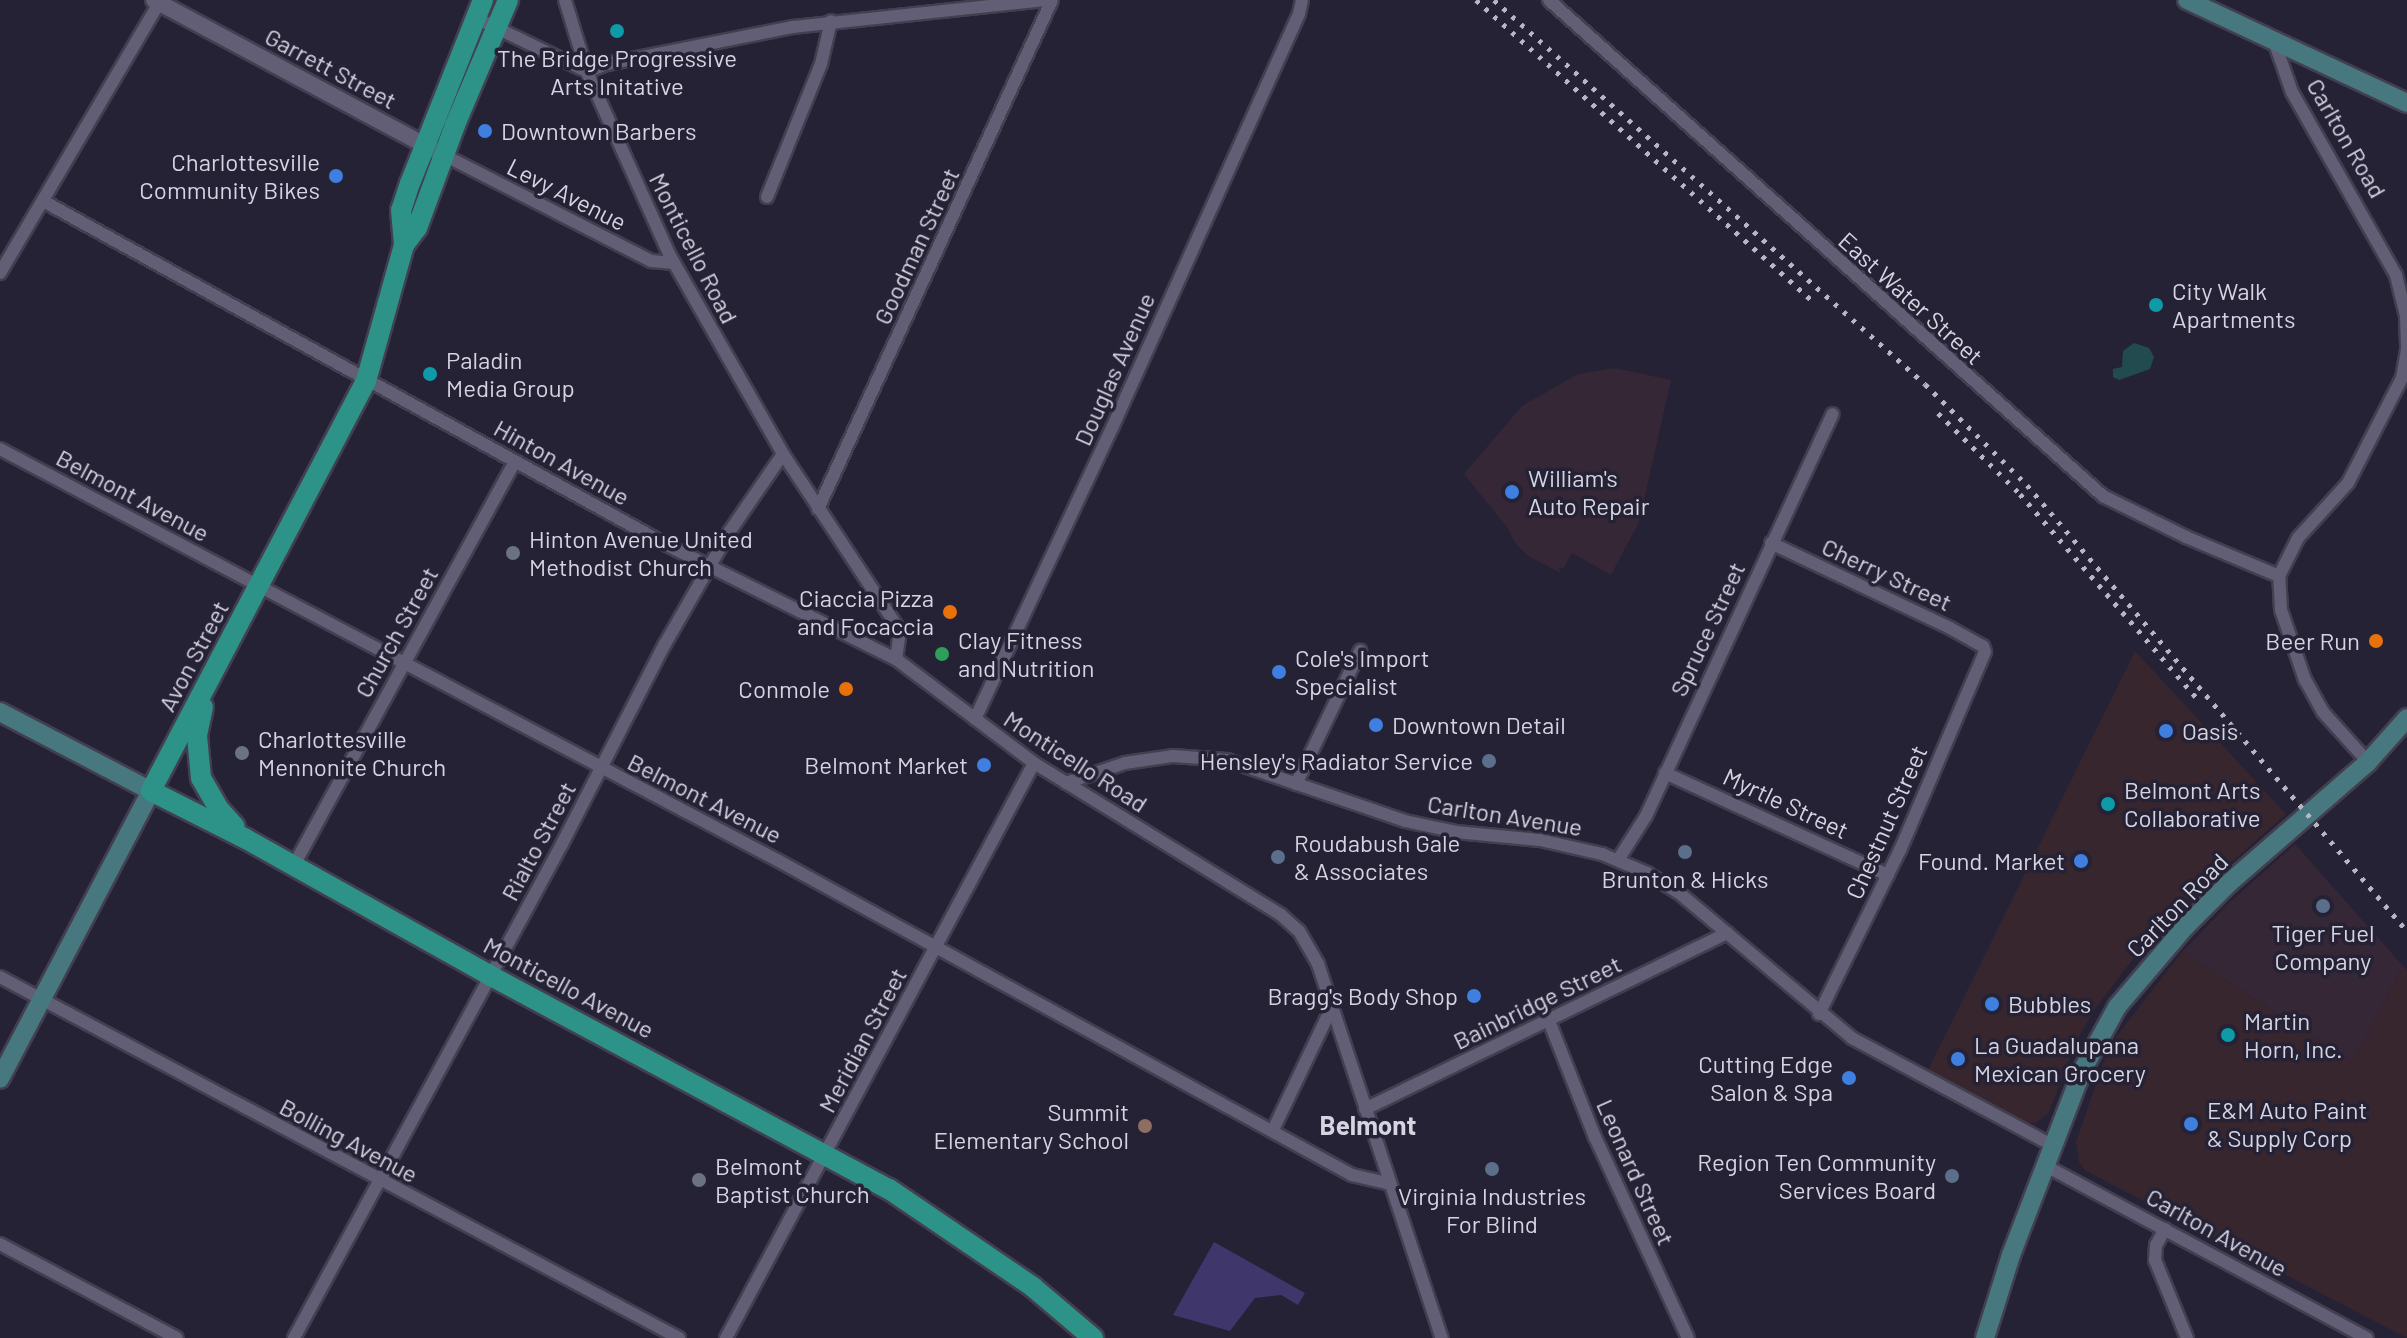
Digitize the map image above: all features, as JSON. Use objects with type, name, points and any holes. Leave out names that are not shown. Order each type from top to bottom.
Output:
[{"type":"main road","name":"Avon Street","points":[[434,150],[508,0]]},
{"type":"main road","points":[[2187,0],[2407,103]]},
{"type":"main road","name":"Avon Street","points":[[0,1079],[366,381],[404,245],[417,228],[434,150],[479,9]]},
{"type":"main road","points":[[207,686],[197,736],[201,778],[218,808],[246,839]]},
{"type":"main road","name":"Monticello Avenue","points":[[0,712],[246,839],[491,976],[825,1154],[949,1228],[1033,1287],[1093,1338]]},
{"type":"main road","name":"Carlton Road","points":[[1985,1338],[2053,1146],[2098,1038],[2143,974],[2229,883],[2368,762],[2407,718]]},
{"type":"street","name":"Monticello Road","points":[[565,0],[587,72],[674,263],[783,454],[900,631],[896,659],[1034,763],[1281,915],[1310,946],[1442,1338]]},
{"type":"street","points":[[479,9],[496,26],[574,62],[587,72],[607,64],[831,21],[1044,0]]},
{"type":"street","name":"Goodman Street","points":[[818,509],[1052,0]]},
{"type":"street","name":"Douglas Avenue","points":[[975,719],[1068,526],[1290,34],[1302,0]]},
{"type":"street","name":"East Water Street","points":[[1549,0],[2103,496],[2186,537],[2279,576]]},
{"type":"street","points":[[0,273],[158,1]]},
{"type":"street","name":"Garrett Street","points":[[158,1],[434,150]]},
{"type":"street","points":[[767,197],[821,64],[831,21]]},
{"type":"street","name":"Carlton Road","points":[[2274,41],[2292,92],[2396,275],[2406,316],[2407,350],[2402,378],[2393,401],[2348,483],[2298,538],[2279,576]]},
{"type":"street","name":"Levy Avenue","points":[[434,150],[651,261],[674,263]]},
{"type":"street","name":"Hinton Avenue","points":[[43,201],[366,381],[710,566],[896,659]]},
{"type":"street","name":"Spruce Street","points":[[1618,860],[1646,816],[1833,414]]},
{"type":"street","name":"Belmont Avenue","points":[[0,449],[936,947],[1352,1175],[1390,1184]]},
{"type":"street","name":"Rialto Street","points":[[294,1338],[710,566],[783,454]]},
{"type":"street","name":"Church Street","points":[[294,865],[515,461]]},
{"type":"street","name":"Cherry Street","points":[[1771,543],[1874,590],[1983,646]]},
{"type":"street","points":[[2279,576],[2281,610],[2305,680],[2323,712],[2368,762]]},
{"type":"street","name":"Chestnut Street","points":[[1819,1014],[1888,875],[1985,652],[1983,646]]},
{"type":"street","points":[[1296,784],[1360,651]]},
{"type":"street","name":"Carlton Avenue","points":[[1066,783],[1125,763],[1200,756],[1242,764],[1405,821],[1456,832],[1568,845],[1618,860],[1678,892],[1819,1014],[1881,1057],[2053,1146]]},
{"type":"street","name":"Meridian Street","points":[[726,1338],[1034,763]]},
{"type":"street","name":"Myrtle Street","points":[[1665,773],[1888,875]]},
{"type":"street","name":"Bainbridge Street","points":[[1365,1109],[1728,933]]},
{"type":"street","name":"Bolling Avenue","points":[[0,977],[380,1182],[679,1338]]},
{"type":"street","points":[[1273,1130],[1332,1007]]},
{"type":"street","name":"Leonard Street","points":[[1549,1021],[1595,1137],[1688,1338]]},
{"type":"street","name":"Carlton Avenue","points":[[2046,1166],[2367,1338]]},
{"type":"street","points":[[2165,1229],[2156,1245],[2155,1260],[2187,1338]]},
{"type":"street","points":[[0,1244],[177,1338]]},
{"type":"shaded area","points":[[2134,343],[2149,348],[2154,357],[2150,369],[2119,380],[2113,377],[2113,369],[2122,367],[2123,351]]},
{"type":"shaded area","points":[[1614,368],[1671,380],[1639,522],[1611,575],[1572,553],[1563,569],[1559,568],[1561,573],[1528,556],[1515,543],[1507,527],[1464,474],[1522,406],[1578,374]]},
{"type":"shaded area","points":[[2135,651],[2286,814],[2185,903],[2133,959],[2096,1007],[2076,1042],[2048,1114],[2035,1123],[2025,1123],[1928,1070]]},
{"type":"shaded area","points":[[2295,844],[2403,966],[2353,1062],[2182,952],[2230,902]]},
{"type":"shaded area","points":[[2182,952],[2353,1062],[2403,966],[2407,970],[2407,1338],[2086,1171],[2079,1162],[2076,1142],[2105,1058],[2116,1037]]},
{"type":"shaded area","points":[[1214,1242],[1305,1293],[1298,1305],[1281,1295],[1255,1298],[1230,1331],[1173,1315]]},
{"type":"railway","points":[[1476,0],[1813,301]]},
{"type":"railway","points":[[1494,0],[1925,384],[2027,485],[2407,931]]},
{"type":"railway","points":[[1938,413],[2020,494],[2196,697]]},
{"type":"place","name":"The Bridge Progressive Arts Initative","points":[[617,31]]},
{"type":"place","name":"Downtown Barbers","points":[[485,131]]},
{"type":"place","name":"Charlottesville Community Bikes","points":[[336,176]]},
{"type":"place","name":"City Walk Apartments","points":[[2156,305]]},
{"type":"place","name":"Paladin Media Group","points":[[430,374]]},
{"type":"place","name":"William's Auto Repair","points":[[1512,492]]},
{"type":"place","name":"Hinton Avenue United Methodist Church","points":[[513,553]]},
{"type":"place","name":"Ciaccia Pizza and Focaccia","points":[[950,612]]},
{"type":"place","name":"Beer Run","points":[[2376,641]]},
{"type":"place","name":"Clay Fitness and Nutrition","points":[[942,654]]},
{"type":"place","name":"Cole's Import Specialist","points":[[1279,672]]},
{"type":"place","name":"Conmole","points":[[846,689]]},
{"type":"place","name":"Downtown Detail","points":[[1376,725]]},
{"type":"place","name":"Oasis","points":[[2166,731]]},
{"type":"place","name":"Charlottesville Mennonite Church","points":[[242,753]]},
{"type":"place","name":"Hensley's Radiator Service","points":[[1489,761]]},
{"type":"place","name":"Belmont Market","points":[[984,765]]},
{"type":"place","name":"Belmont Arts Collaborative","points":[[2108,804]]},
{"type":"place","name":"Brunton & Hicks","points":[[1685,852]]},
{"type":"place","name":"Roudabush Gale & Associates","points":[[1278,857]]},
{"type":"place","name":"Found. Market","points":[[2081,861]]},
{"type":"place","name":"Tiger Fuel Company","points":[[2323,906]]},
{"type":"place","name":"Bragg's Body Shop","points":[[1474,996]]},
{"type":"place","name":"Bubbles","points":[[1992,1004]]},
{"type":"place","name":"Martin Horn, Inc.","points":[[2228,1035]]},
{"type":"place","name":"La Guadalupana Mexican Grocery","points":[[1958,1059]]},
{"type":"place","name":"Cutting Edge Salon & Spa","points":[[1849,1078]]},
{"type":"place","name":"E&M Auto Paint & Supply Corp","points":[[2191,1124]]},
{"type":"place","name":"Summit Elementary School","points":[[1145,1126]]},
{"type":"place","name":"Virginia Industries For Blind","points":[[1492,1169]]},
{"type":"place","name":"Region Ten Community Services Board","points":[[1952,1176]]},
{"type":"place","name":"Belmont Baptist Church","points":[[699,1180]]},
{"type":"district","name":"Belmont","points":[[1368,1125]]}]
